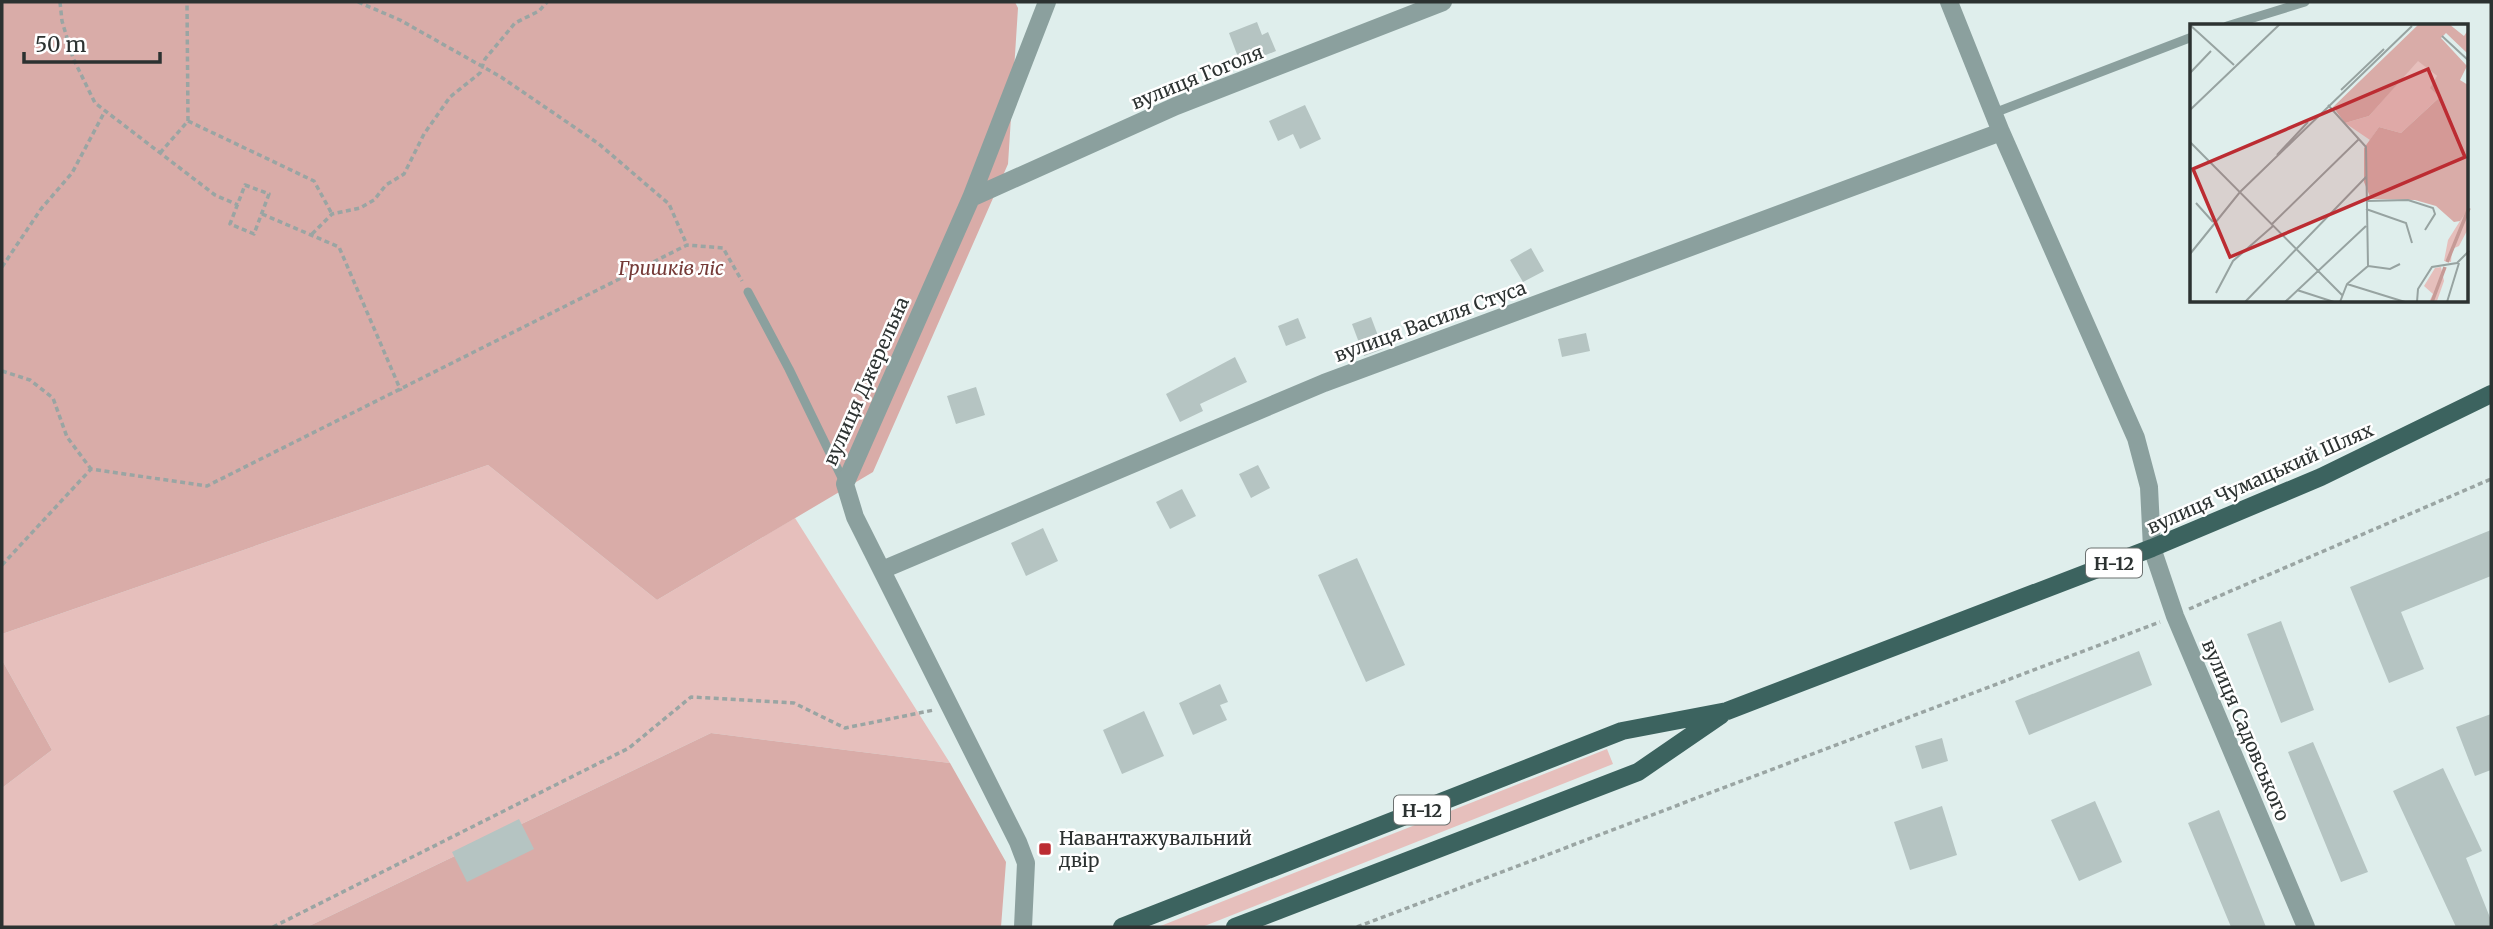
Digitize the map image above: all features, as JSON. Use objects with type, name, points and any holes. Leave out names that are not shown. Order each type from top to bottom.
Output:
[{"type":"main road","name":"вулиця Чумацький Шлях","points":[[1122,927],[1622,731],[1727,711],[2152,548],[2321,477],[2491,394]]},
{"type":"main road","name":"вулиця Чумацький Шлях","points":[[1236,927],[1638,772],[1727,711]]},
{"type":"street","name":"вулиця Джерельна","points":[[1023,927],[1027,863],[855,517],[845,484],[971,198],[1047,2]]},
{"type":"street","name":"вулиця Гоголя","points":[[971,198],[1176,106],[1443,2]]},
{"type":"street","name":"вулиця Садовського","points":[[1949,2],[2001,132],[2136,438],[2149,487],[2152,548],[2175,615],[2306,927]]},
{"type":"street","name":"вулиця Василя Стуса","points":[[882,570],[1324,383],[2001,132]]},
{"type":"lane","points":[[2234,24],[2305,2]]},
{"type":"lane","points":[[1994,113],[2190,38]]},
{"type":"lane","points":[[748,292],[845,484]]},
{"type":"path","points":[[60,2],[62,21],[73,58],[95,103],[215,195],[238,205]]},
{"type":"path","points":[[160,153],[188,121],[187,2]]},
{"type":"path","points":[[358,2],[400,20],[483,67],[599,144],[639,175],[669,204],[687,245]]},
{"type":"path","points":[[312,233],[332,214],[359,208],[404,174],[424,134],[450,97],[480,73],[485,59],[515,23],[539,11],[547,2]]},
{"type":"path","points":[[2,267],[41,209],[72,173],[104,111]]},
{"type":"path","points":[[188,121],[314,181],[332,214]]},
{"type":"path","points":[[245,185],[269,194],[262,214],[254,234],[230,224],[245,185]]},
{"type":"path","points":[[262,214],[312,233],[339,247],[401,391]]},
{"type":"path","points":[[2,371],[30,380],[53,398],[67,437],[91,469],[207,486],[401,391],[687,245],[723,248],[748,292]]},
{"type":"path","points":[[2,565],[91,469]]},
{"type":"path","points":[[1357,927],[2175,615],[2491,479]]},
{"type":"path","points":[[273,927],[629,748],[691,697],[794,703],[845,728],[951,706]]},
{"type":"shaded area","points":[[488,465],[657,600],[795,518],[950,763],[711,733],[307,927],[2,927],[2,788],[52,750],[2,660],[2,634]]},
{"type":"shaded area","points":[[1607,749],[1613,764],[1202,927],[1158,927]]},
{"type":"green space","name":"Гришків ліс","points":[[2,2],[1015,2],[1018,8],[1008,164],[873,472],[657,600],[488,465],[2,634]]},
{"type":"green space","points":[[2,660],[52,750],[2,788]]},
{"type":"green space","points":[[711,733],[950,763],[1006,862],[1001,927],[307,927]]},
{"type":"building","points":[[1257,22],[1262,35],[1268,32],[1276,51],[1241,65],[1229,33]]},
{"type":"building","points":[[1305,105],[1321,139],[1300,149],[1293,134],[1278,141],[1269,121]]},
{"type":"building","points":[[1531,248],[1544,271],[1523,282],[1510,260]]},
{"type":"building","points":[[1371,317],[1383,349],[1364,356],[1352,324]]},
{"type":"building","points":[[1298,318],[1306,338],[1286,346],[1278,326]]},
{"type":"building","points":[[1586,333],[1590,351],[1562,357],[1558,339]]},
{"type":"building","points":[[1235,357],[1247,382],[1200,404],[1203,411],[1180,422],[1166,394]]},
{"type":"building","points":[[976,387],[985,415],[956,424],[947,396]]},
{"type":"building","points":[[1258,465],[1270,488],[1251,498],[1239,474]]},
{"type":"building","points":[[1182,489],[1196,516],[1170,529],[1156,502]]},
{"type":"building","points":[[1043,528],[1058,561],[1026,576],[1011,543]]},
{"type":"building","points":[[2491,530],[2491,576],[2401,612],[2424,669],[2389,683],[2350,587]]},
{"type":"building","points":[[1357,558],[1405,665],[1366,682],[1318,575]]},
{"type":"building","points":[[2281,621],[2314,710],[2281,723],[2247,634]]},
{"type":"building","points":[[2139,651],[2152,685],[2029,735],[2015,701]]},
{"type":"building","points":[[1220,684],[1228,702],[1220,705],[1227,720],[1193,735],[1179,703]]},
{"type":"building","points":[[1144,711],[1164,756],[1122,774],[1103,730]]},
{"type":"building","points":[[2491,714],[2491,770],[2475,776],[2456,727]]},
{"type":"building","points":[[1942,738],[1948,761],[1922,769],[1915,746]]},
{"type":"building","points":[[2313,742],[2368,872],[2341,882],[2288,752]]},
{"type":"building","points":[[2443,768],[2482,851],[2466,858],[2491,920],[2491,927],[2456,927],[2393,791]]},
{"type":"building","points":[[2095,801],[2122,862],[2079,881],[2051,820]]},
{"type":"building","points":[[1942,806],[1957,855],[1910,870],[1894,822]]},
{"type":"building","points":[[2219,810],[2266,927],[2231,927],[2188,823]]},
{"type":"building","points":[[519,819],[534,849],[467,882],[452,852]]},
{"type":"place","name":"Навантажувальний двір","points":[[1045,849]]}]
